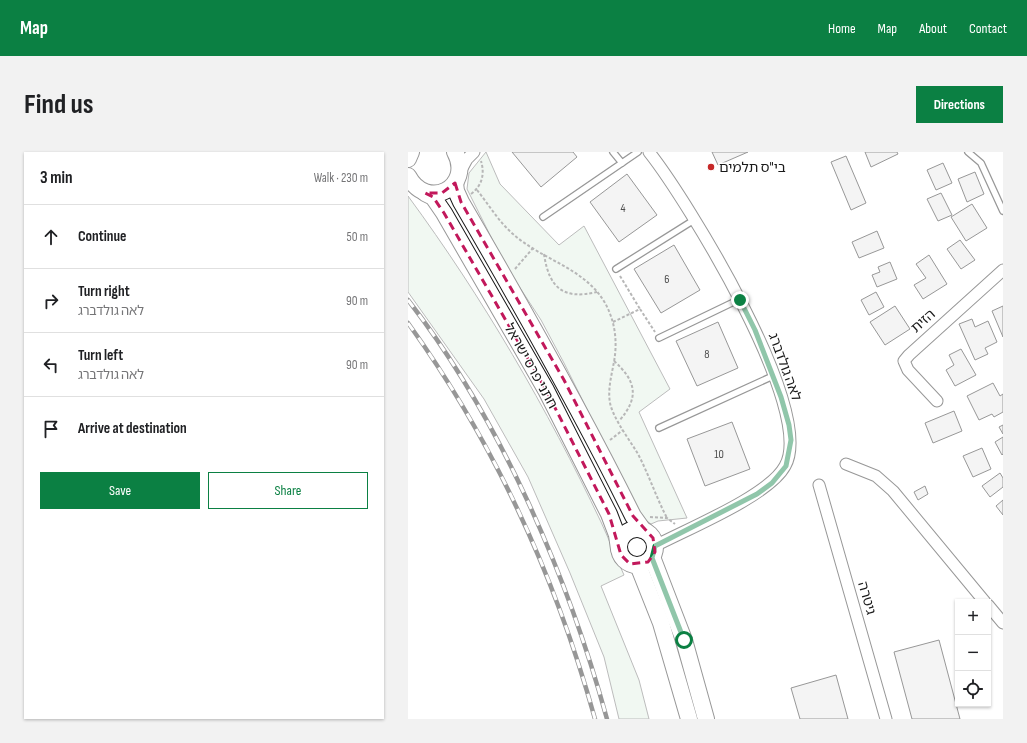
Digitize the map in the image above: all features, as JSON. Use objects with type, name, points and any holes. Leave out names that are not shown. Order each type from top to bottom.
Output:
[{"type":"main road","points":[[408,159],[411,152]]},
{"type":"main road","name":"חתני פרס ישראל","points":[[455,152],[458,159],[456,191],[461,202],[564,380],[633,516],[643,530]]},
{"type":"main road","name":"חתני פרס ישראל","points":[[408,176],[418,189],[433,197],[444,213],[542,383],[609,514],[617,535],[619,549]]},
{"type":"main road","points":[[425,193],[442,193],[457,179]]},
{"type":"main road","points":[[654,552],[648,562],[638,565],[630,564],[624,560],[619,549],[620,543],[626,532],[637,529],[643,530],[653,538],[654,552],[680,630],[706,719]]},
{"type":"main road","points":[[638,565],[662,623],[689,719]]},
{"type":"street","name":"לאה גולדברג","points":[[649,152],[719,259],[755,330],[773,376],[789,425],[791,440],[786,466],[772,483],[757,494],[684,531],[654,552]]},
{"type":"street","points":[[457,179],[467,160],[477,155]]},
{"type":"street","name":"הזית","points":[[937,401],[908,370],[904,361],[909,354],[1003,270]]},
{"type":"street","points":[[846,464],[870,473],[894,491],[983,599]]},
{"type":"street","name":"גיטרה","points":[[819,484],[886,719]]},
{"type":"street","points":[[991,609],[1003,623]]},
{"type":"lane","points":[[613,152],[622,163]]},
{"type":"lane","points":[[543,217],[638,152]]},
{"type":"lane","points":[[968,152],[981,163],[1003,211]]},
{"type":"lane","points":[[616,269],[694,220]]},
{"type":"lane","points":[[659,338],[740,300]]},
{"type":"lane","points":[[659,428],[773,376]]},
{"type":"path","points":[[461,202],[477,190],[483,176],[477,155]]},
{"type":"path","points":[[477,190],[498,217],[514,234],[532,248],[576,274],[598,292],[605,302],[616,334],[610,393],[611,406],[647,472],[655,496],[667,518],[684,531]]},
{"type":"path","points":[[506,279],[532,248]]},
{"type":"path","points":[[544,254],[550,280],[558,288],[580,296],[598,292]]},
{"type":"path","points":[[616,269],[659,338]]},
{"type":"path","points":[[613,322],[640,309]]},
{"type":"path","points":[[614,361],[624,371],[633,384],[631,404],[618,421]]},
{"type":"path","points":[[633,516],[667,518]]},
{"type":"highlighted area","points":[[455,183],[461,202],[564,380],[633,516],[653,538],[655,552],[648,562],[630,564],[621,555],[609,514],[546,390],[444,213],[433,197],[425,193],[442,193]]},
{"type":"green space","points":[[486,152],[500,184],[559,245],[584,226],[670,389],[639,412],[687,518],[658,521],[651,524],[640,516],[564,363],[541,320],[505,265],[467,189],[469,173]]},
{"type":"green space","points":[[408,196],[462,274],[512,354],[559,437],[601,522],[624,575],[601,586],[639,680],[649,719],[619,719],[604,657],[570,573],[528,477],[484,399],[408,292]]},
{"type":"building","points":[[512,152],[573,152],[577,157],[541,187]]},
{"type":"building","points":[[712,152],[748,152],[718,165]]},
{"type":"building","points":[[865,152],[897,152],[898,154],[871,167]]},
{"type":"building","points":[[846,156],[866,203],[851,210],[831,162]]},
{"type":"building","points":[[943,163],[952,183],[936,190],[927,170]]},
{"type":"building","points":[[975,172],[984,194],[967,202],[958,179]]},
{"type":"building","points":[[627,174],[657,215],[619,242],[590,202]]},
{"type":"building","points":[[941,193],[952,215],[938,221],[927,199]]},
{"type":"building","points":[[972,204],[987,228],[966,241],[951,217]]},
{"type":"building","points":[[877,231],[884,248],[859,258],[852,242]]},
{"type":"building","points":[[960,240],[975,260],[961,269],[947,249]]},
{"type":"building","points":[[674,245],[700,290],[661,313],[634,269]]},
{"type":"building","points":[[929,255],[947,284],[923,299],[914,285],[926,278],[916,264]]},
{"type":"building","points":[[890,262],[897,279],[877,287],[872,275],[880,272],[878,267]]},
{"type":"building","points":[[876,292],[884,307],[869,315],[861,300]]},
{"type":"building","points":[[895,306],[910,329],[885,345],[870,322]]},
{"type":"building","points":[[1003,306],[1003,337],[992,311]]},
{"type":"building","points":[[972,319],[975,327],[988,321],[997,342],[985,348],[988,354],[975,360],[959,324]]},
{"type":"building","points":[[718,322],[738,368],[697,386],[676,341]]},
{"type":"building","points":[[961,349],[976,375],[955,386],[946,370],[954,365],[949,355]]},
{"type":"building","points":[[993,383],[1000,396],[1003,394],[1003,412],[994,417],[992,414],[979,420],[967,396]]},
{"type":"building","points":[[954,411],[962,431],[933,443],[925,423]]},
{"type":"building","points":[[732,422],[750,469],[705,486],[687,439]]},
{"type":"building","points":[[1003,425],[1003,434],[999,427]]},
{"type":"building","points":[[1003,437],[1003,454],[1002,455],[995,442]]},
{"type":"building","points":[[982,448],[991,469],[973,477],[963,456]]},
{"type":"building","points":[[1000,473],[1003,478],[1003,487],[990,497],[982,486]]},
{"type":"building","points":[[925,486],[928,494],[918,500],[914,492]]},
{"type":"building","points":[[1003,500],[1003,515],[996,506]]},
{"type":"building","points":[[939,640],[955,700],[955,707],[957,707],[960,719],[912,719],[894,652]]},
{"type":"building","points":[[836,675],[848,719],[800,719],[791,688]]},
{"type":"railway","points":[[408,300],[441,346],[472,395],[501,447],[527,500],[551,554],[572,609],[591,664],[607,719]]},
{"type":"railway","points":[[408,323],[468,416],[495,464],[519,512],[561,613],[595,719]]},
{"type":"place","name":"בי\"ס תלמים","points":[[711,167]]},
{"type":"route","points":[[684,640],[674,610],[652,558],[655,552],[655,546],[757,494],[772,483],[786,466],[789,454],[791,440],[789,425],[781,397],[755,330],[740,300]]}]
